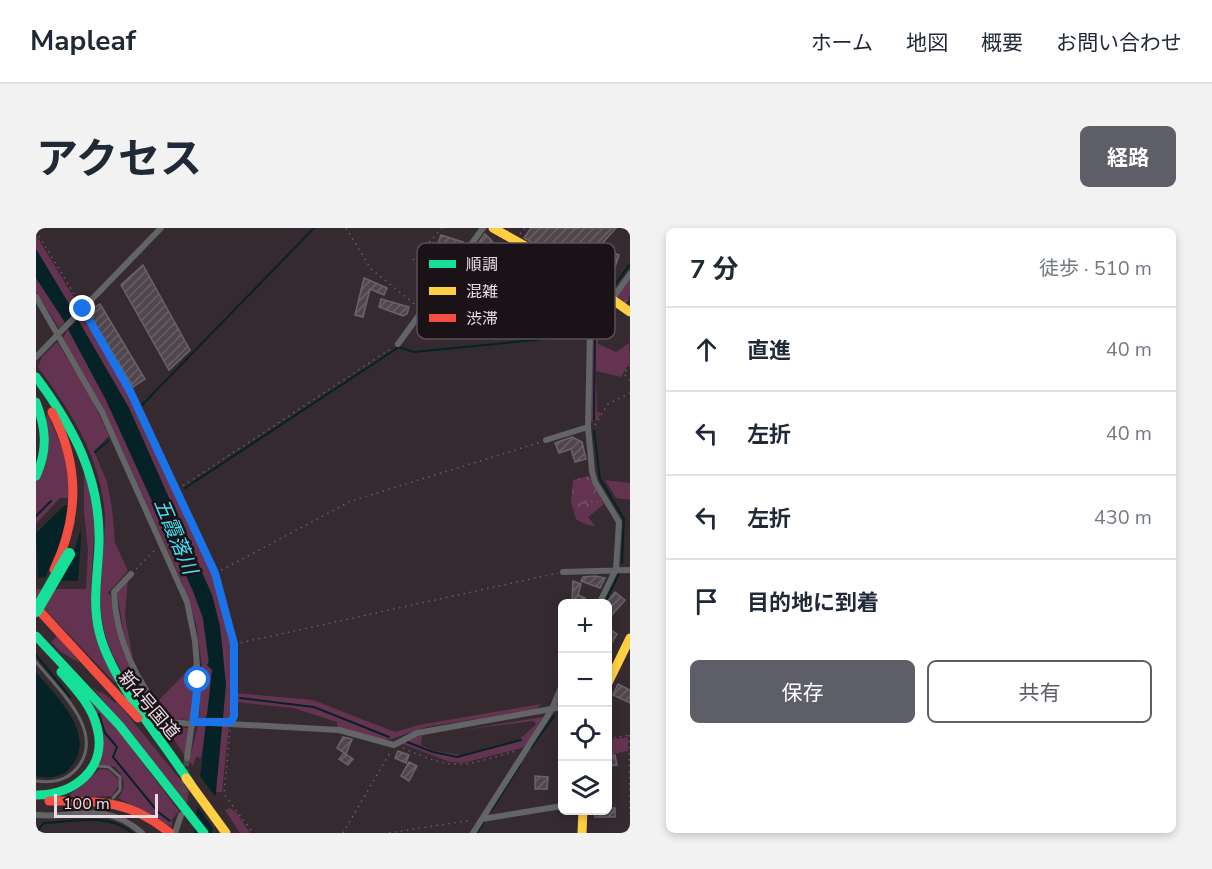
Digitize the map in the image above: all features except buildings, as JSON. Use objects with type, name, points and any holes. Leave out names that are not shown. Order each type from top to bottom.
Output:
[{"type":"main road","points":[[493,228],[519,243]]},
{"type":"main road","points":[[615,300],[630,312]]},
{"type":"main road","points":[[36,377],[85,452],[95,484],[99,516],[95,598],[102,641],[118,678],[190,783]]},
{"type":"main road","points":[[36,390],[61,428],[74,467],[78,490],[73,518],[63,550],[36,599]]},
{"type":"main road","points":[[36,402],[46,432],[43,464],[36,476]]},
{"type":"main road","points":[[36,609],[69,554],[78,522],[77,458],[57,407]]},
{"type":"main road","name":"新4号国道","points":[[36,609],[119,695],[190,783],[223,829]]},
{"type":"main road","name":"新4号国道","points":[[36,636],[120,726],[184,812],[204,833]]},
{"type":"main road","points":[[612,675],[630,638]]},
{"type":"main road","points":[[36,644],[80,694],[94,717],[99,738],[98,757],[94,768],[82,783],[71,790],[52,795],[36,795]]},
{"type":"main road","points":[[36,800],[111,800],[144,812],[170,833]]},
{"type":"main road","points":[[582,833],[583,815]]},
{"type":"street","points":[[36,357],[161,228]]},
{"type":"street","points":[[472,243],[483,228]]},
{"type":"street","points":[[615,290],[630,274]]},
{"type":"street","points":[[36,297],[61,333],[102,412],[182,589],[192,618],[198,680],[196,723],[187,758]]},
{"type":"street","points":[[398,344],[417,317]]},
{"type":"street","points":[[590,339],[588,427],[592,471],[595,482],[619,522],[616,569],[601,599]]},
{"type":"street","points":[[546,440],[588,427]]},
{"type":"street","points":[[563,572],[630,570]]},
{"type":"street","points":[[131,574],[118,585],[114,592],[118,621],[135,674],[170,722],[229,722],[350,731],[394,745],[417,733],[558,708]]},
{"type":"street","points":[[473,833],[552,709],[558,695]]},
{"type":"street","points":[[482,819],[558,807]]},
{"type":"street","points":[[175,833],[184,812]]},
{"type":"street","points":[[36,815],[105,813],[130,823],[142,833]]},
{"type":"lane","points":[[36,662],[74,708],[84,728],[86,746],[81,764],[69,776],[61,780],[36,781]]},
{"type":"lane","points":[[94,768],[110,767],[120,777],[120,790],[111,800]]},
{"type":"path","points":[[346,228],[371,269],[417,306]]},
{"type":"path","points":[[428,243],[442,228]]},
{"type":"path","points":[[36,231],[130,391],[215,573],[234,644],[234,704],[229,722],[224,794],[253,833]]},
{"type":"path","points":[[413,260],[417,256]]},
{"type":"path","points":[[177,490],[398,344]]},
{"type":"path","points":[[630,364],[624,376],[630,380]]},
{"type":"path","points":[[588,427],[598,422],[612,400],[630,393]]},
{"type":"path","points":[[215,573],[351,501],[546,440]]},
{"type":"path","points":[[585,501],[609,504]]},
{"type":"path","points":[[131,574],[161,544]]},
{"type":"path","points":[[234,644],[563,572]]},
{"type":"path","points":[[612,738],[630,735],[630,814]]},
{"type":"path","points":[[343,833],[394,745],[444,765],[461,766],[527,748]]},
{"type":"path","points":[[389,833],[482,819]]},
{"type":"green space","points":[[36,235],[79,306],[74,313],[36,249]]},
{"type":"green space","points":[[36,278],[65,322],[59,328],[36,292]]},
{"type":"green space","points":[[630,279],[630,294],[626,305],[617,298]]},
{"type":"green space","points":[[82,315],[110,356],[130,395],[216,584],[225,616],[232,664],[232,715],[228,719],[223,719],[225,687],[223,656],[212,595],[129,408],[78,320]]},
{"type":"green space","points":[[68,329],[106,400],[193,591],[203,618],[209,666],[212,669],[210,704],[205,719],[199,719],[202,665],[196,624],[182,582],[107,416],[63,338]]},
{"type":"green space","points":[[592,339],[598,339],[598,344],[616,352],[629,343],[630,362],[621,377],[596,371],[597,412],[601,413],[597,420],[591,422]]},
{"type":"green space","points":[[57,342],[90,395],[109,436],[94,451],[107,482],[115,543],[128,571],[108,593],[111,596],[121,643],[136,682],[132,689],[112,653],[101,614],[100,587],[105,519],[95,467],[71,415],[38,367],[42,357]]},
{"type":"green space","points":[[47,413],[65,454],[71,498],[60,498],[36,524],[36,482]]},
{"type":"green space","points":[[84,470],[95,512],[91,591],[117,680],[114,682],[36,600],[36,589],[86,589],[88,550],[84,511]]},
{"type":"green space","points":[[589,476],[604,504],[588,517],[595,526],[587,525],[576,519],[571,502],[573,480]]},
{"type":"green space","points":[[605,480],[630,483],[630,500],[616,498]]},
{"type":"green space","points":[[128,578],[125,616],[133,660],[125,640],[117,592]]},
{"type":"green space","points":[[57,636],[80,663],[61,652],[51,642]]},
{"type":"green space","points":[[195,663],[191,720],[170,719],[159,700]]},
{"type":"green space","points":[[77,684],[118,730],[179,811],[172,819],[172,827],[118,798],[123,790],[123,779],[115,767],[99,764],[102,758]]},
{"type":"green space","points":[[92,687],[115,703],[117,702],[189,790],[187,804]]},
{"type":"green space","points":[[142,692],[168,723],[189,729],[185,756]]},
{"type":"green space","points":[[236,693],[313,700],[395,732],[419,725],[541,704],[536,709],[426,727],[392,739],[380,739],[337,727],[337,722],[293,708],[236,702]]},
{"type":"green space","points":[[543,717],[527,744],[522,748],[463,763],[450,762],[400,743],[422,735],[421,745],[434,751],[461,755],[518,741],[536,724],[533,721],[462,730]]},
{"type":"green space","points":[[206,724],[201,758],[196,757],[193,766],[189,761],[198,725]]},
{"type":"green space","points":[[222,724],[229,725],[222,792],[216,792]]},
{"type":"green space","points":[[628,737],[628,751],[612,754],[612,739]]},
{"type":"green space","points":[[100,769],[109,770],[118,779],[118,787],[112,796],[71,798],[70,794]]},
{"type":"green space","points":[[230,808],[237,813],[250,833],[240,833],[225,810]]},
{"type":"water","points":[[36,249],[75,314],[66,324],[36,278]]},
{"type":"water","name":"五霞落川","points":[[78,320],[129,408],[212,595],[220,626],[226,685],[212,833],[194,833],[212,670],[207,665],[209,662],[203,618],[193,591],[106,400],[68,329]]},
{"type":"water","points":[[65,505],[79,505],[81,539],[78,581],[50,581],[47,577],[38,578],[36,533]]},
{"type":"water","points":[[36,672],[71,717],[80,743],[78,755],[70,768],[54,777],[36,776]]},
{"type":"pier","points":[[79,502],[83,521],[74,552],[47,583],[44,580]]},
{"type":"pier","points":[[196,771],[218,800],[215,831],[194,802]]},
{"type":"waterway","points":[[142,405],[314,228]]},
{"type":"waterway","points":[[615,285],[630,264]]},
{"type":"waterway","points":[[185,488],[399,347],[414,352],[544,339]]},
{"type":"waterway","points":[[594,420],[595,339]]},
{"type":"waterway","points":[[594,431],[600,479],[624,519],[622,563]]},
{"type":"waterway","points":[[95,452],[108,441]]},
{"type":"waterway","points":[[36,516],[51,501]]},
{"type":"waterway","points":[[606,599],[619,574]]},
{"type":"waterway","points":[[36,655],[70,697]]},
{"type":"waterway","points":[[240,698],[314,707],[389,737]]},
{"type":"waterway","points":[[99,714],[105,733],[117,747],[113,757],[158,812],[170,821]]},
{"type":"waterway","points":[[531,748],[554,716]]},
{"type":"waterway","points":[[407,742],[433,752],[457,757],[521,740]]},
{"type":"waterway","points":[[491,811],[520,765]]},
{"type":"waterway","points":[[36,832],[44,823],[102,820],[123,826],[132,833]]},
{"type":"waterway","points":[[477,833],[484,821]]},
{"type":"tunnel","points":[[182,802],[187,758]]},
{"type":"traffic: fast","points":[[36,377],[73,435],[90,476],[98,520],[96,609],[105,650],[125,689],[190,783]]},
{"type":"traffic: fast","points":[[36,402],[44,430],[44,448],[36,476]]},
{"type":"traffic: fast","points":[[36,611],[69,554]]},
{"type":"traffic: fast","points":[[36,636],[120,726],[204,833]]},
{"type":"traffic: fast","points":[[36,795],[50,794],[75,785],[93,767],[97,755],[99,742],[95,719],[61,672]]},
{"type":"traffic: slow","points":[[493,228],[520,243]]},
{"type":"traffic: slow","points":[[615,301],[630,312]]},
{"type":"traffic: slow","points":[[612,675],[630,638]]},
{"type":"traffic: slow","points":[[186,778],[226,833]]},
{"type":"traffic: slow","points":[[582,833],[583,815]]},
{"type":"traffic: jam","points":[[52,412],[68,451],[73,491],[68,530],[54,570]]},
{"type":"traffic: jam","points":[[36,607],[138,718]]},
{"type":"traffic: jam","points":[[49,801],[99,802],[127,808],[155,822],[170,833]]},
{"type":"route","points":[[83,309],[130,391],[215,573],[231,624],[234,644],[234,716],[231,722],[194,722],[198,680]]}]
